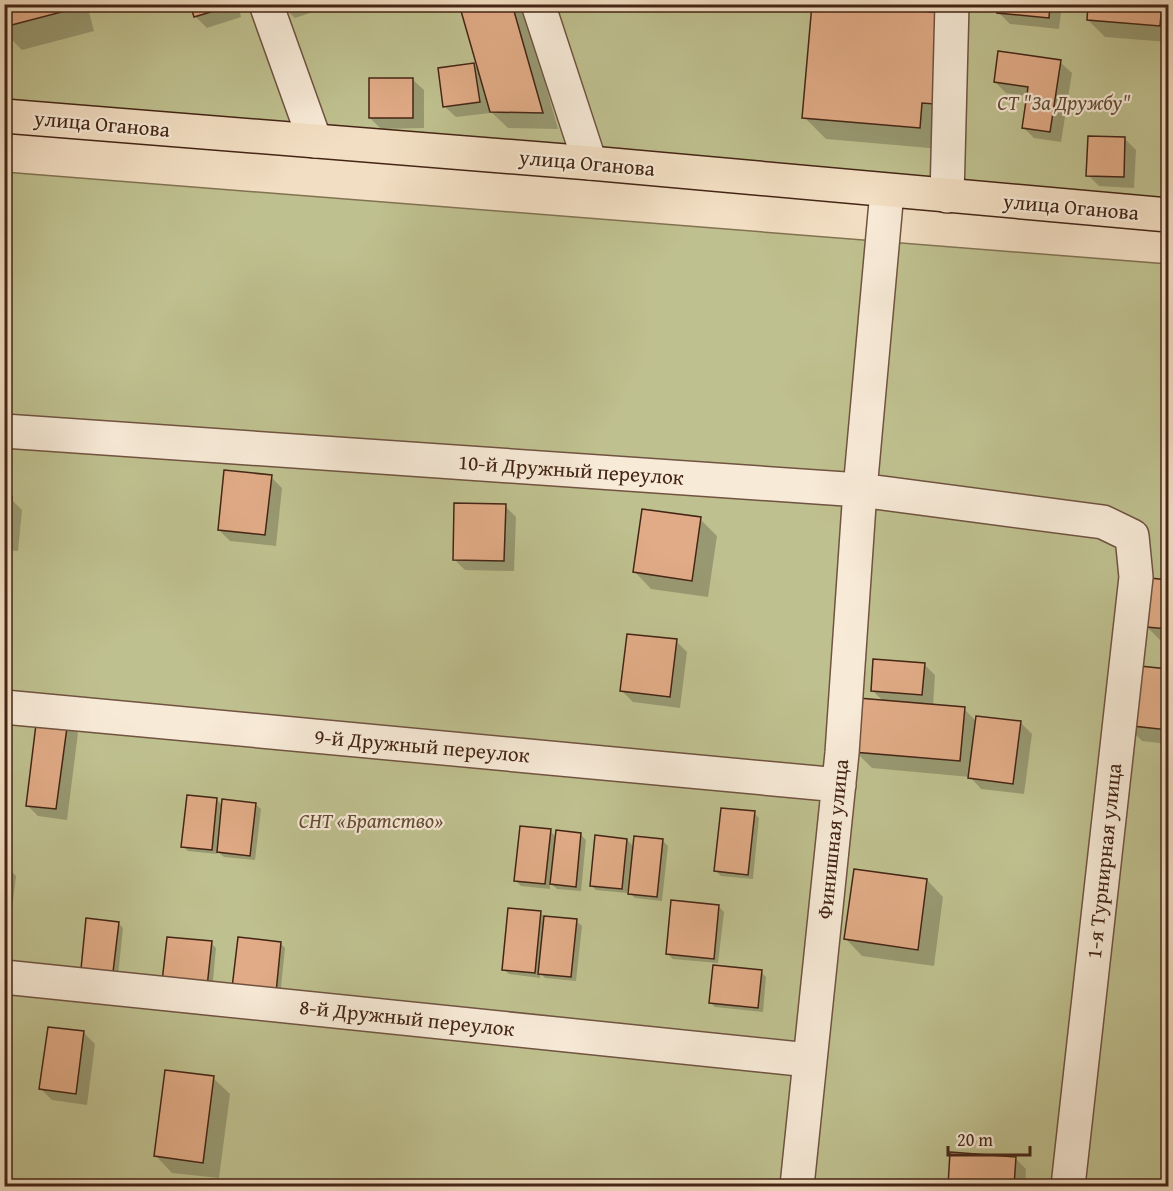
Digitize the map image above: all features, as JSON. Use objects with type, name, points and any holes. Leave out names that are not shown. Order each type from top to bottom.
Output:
[{"type":"main road","name":"улица Оганова","points":[[4,116],[590,163],[1168,215]]},
{"type":"street","points":[[266,4],[315,141]]},
{"type":"street","points":[[538,4],[590,163]]},
{"type":"street","points":[[947,196],[952,4]]},
{"type":"street","name":"Финишная улица","points":[[797,1186],[839,785],[860,490],[887,191]]},
{"type":"street","name":"10-й Дружный переулок","points":[[4,431],[860,490],[1104,522],[1132,536]]},
{"type":"street","name":"1-я Турнирная улица","points":[[1068,1186],[1136,577],[1132,536]]},
{"type":"street","name":"9-й Дружный переулок","points":[[4,707],[839,785]]},
{"type":"street","name":"8-й Дружный переулок","points":[[4,977],[809,1060]]},
{"type":"green space","name":"СТ \"За Дружбу\"","points":[[4,5],[1168,5],[1168,210],[5,108]]},
{"type":"green space","name":"СНТ «Братство»","points":[[4,172],[1168,264],[1168,1186],[5,1186]]},
{"type":"building","points":[[4,4],[72,4],[73,9],[4,27]]},
{"type":"building","points":[[190,4],[231,4],[231,6],[194,17]]},
{"type":"building","points":[[459,4],[512,4],[543,113],[490,112]]},
{"type":"building","points":[[812,4],[848,4],[943,13],[935,104],[922,103],[920,128],[802,118]]},
{"type":"building","points":[[998,4],[1050,4],[1049,18],[997,13]]},
{"type":"building","points":[[1088,4],[1162,4],[1160,26],[1087,20]]},
{"type":"building","points":[[998,51],[1061,60],[1050,132],[1022,128],[1028,87],[994,82]]},
{"type":"building","points":[[474,63],[480,102],[443,107],[438,68]]},
{"type":"building","points":[[369,78],[413,78],[413,118],[369,118]]},
{"type":"building","points":[[1088,136],[1125,137],[1124,177],[1086,176]]},
{"type":"building","points":[[224,470],[272,475],[265,535],[218,530]]},
{"type":"building","points":[[4,496],[12,497],[7,541],[4,540]]},
{"type":"building","points":[[454,503],[506,504],[504,561],[453,560]]},
{"type":"building","points":[[642,509],[701,517],[692,581],[633,572]]},
{"type":"building","points":[[1150,578],[1168,580],[1168,629],[1146,627]]},
{"type":"building","points":[[627,634],[677,639],[670,697],[620,691]]},
{"type":"building","points":[[873,659],[925,663],[922,695],[871,691]]},
{"type":"building","points":[[1130,665],[1168,669],[1168,730],[1124,725]]},
{"type":"building","points":[[858,698],[965,707],[960,761],[853,752]]},
{"type":"building","points":[[37,716],[68,720],[56,809],[26,806]]},
{"type":"building","points":[[976,716],[1021,721],[1013,784],[968,778]]},
{"type":"building","points":[[187,795],[217,798],[212,850],[181,847]]},
{"type":"building","points":[[222,799],[256,803],[250,856],[217,852]]},
{"type":"building","points":[[721,808],[755,811],[748,875],[714,871]]},
{"type":"building","points":[[520,826],[551,829],[545,884],[514,881]]},
{"type":"building","points":[[556,830],[581,833],[576,887],[550,884]]},
{"type":"building","points":[[595,835],[627,839],[622,889],[590,886]]},
{"type":"building","points":[[634,836],[663,839],[657,897],[628,894]]},
{"type":"building","points":[[854,869],[927,879],[918,950],[844,939]]},
{"type":"building","points":[[671,900],[719,905],[714,959],[666,954]]},
{"type":"building","points":[[508,908],[541,911],[535,973],[502,970]]},
{"type":"building","points":[[544,916],[577,919],[571,977],[538,974]]},
{"type":"building","points":[[86,918],[119,922],[113,972],[81,969]]},
{"type":"building","points":[[167,937],[212,941],[207,987],[162,982]]},
{"type":"building","points":[[238,937],[281,942],[276,993],[232,988]]},
{"type":"building","points":[[713,965],[762,970],[758,1008],[709,1003]]},
{"type":"building","points":[[48,1027],[84,1031],[76,1094],[39,1089]]},
{"type":"building","points":[[165,1070],[214,1076],[203,1163],[154,1156]]},
{"type":"building","points":[[950,1152],[1016,1157],[1014,1186],[948,1186]]}]
